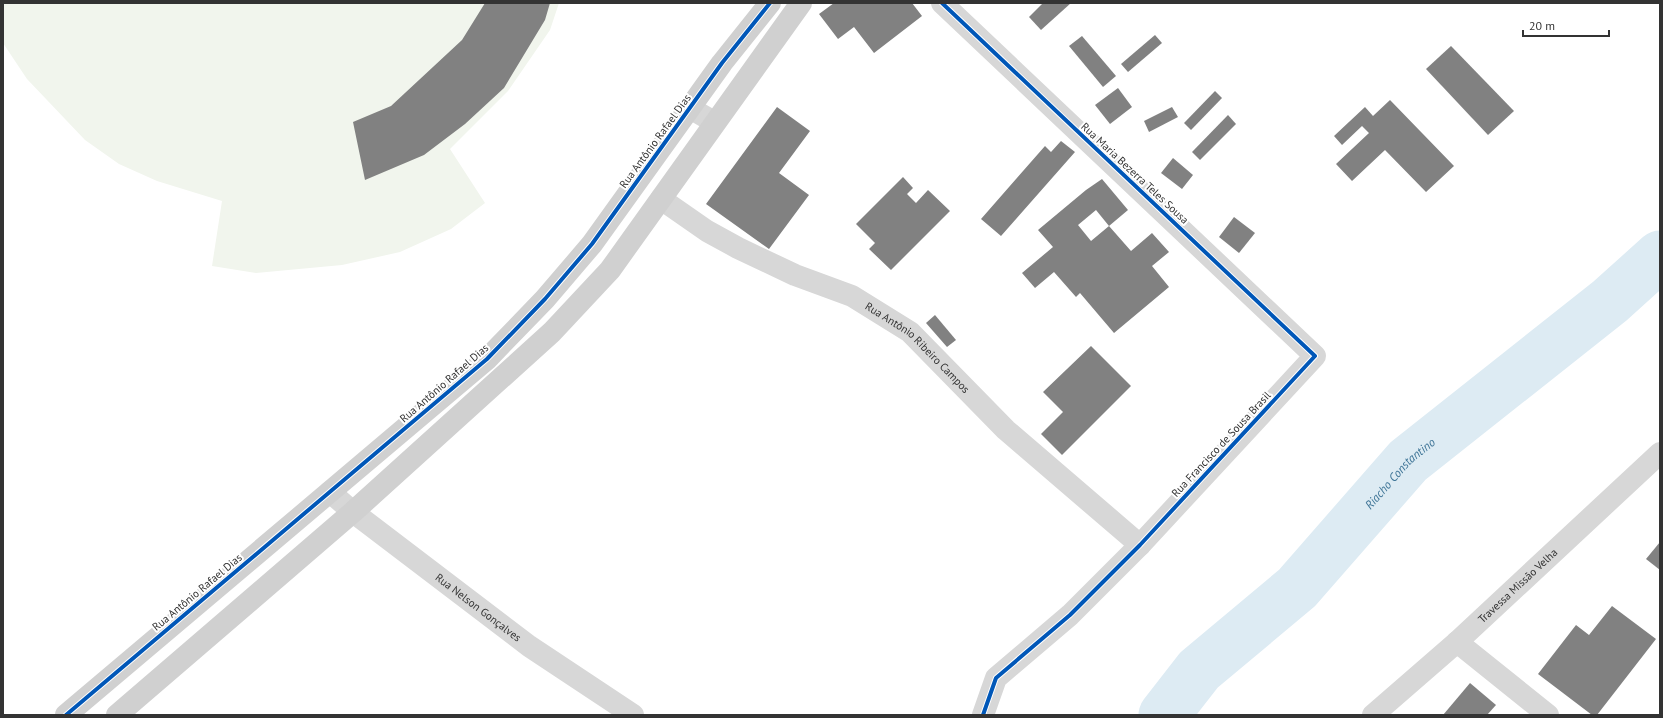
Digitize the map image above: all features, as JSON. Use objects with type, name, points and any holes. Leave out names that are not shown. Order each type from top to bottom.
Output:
[{"type":"street","name":"Rua Antônio Rafael Dias","points":[[66,715],[486,359],[545,299],[592,244],[722,63],[770,3]]},
{"type":"street","points":[[117,715],[353,512],[552,332],[610,270],[662,199],[714,122],[801,3]]},
{"type":"street","name":"Rua Maria Bezerra Teles Sousa","points":[[942,3],[1315,356]]},
{"type":"street","points":[[690,108],[714,122]]},
{"type":"street","name":"Rua Antônio Ribeiro Campos","points":[[662,199],[708,231],[738,248],[794,275],[852,296],[910,332],[1006,430],[1140,545]]},
{"type":"street","name":"Rua Francisco de Sousa Brasil","points":[[983,715],[996,678],[1070,615],[1140,545],[1315,356]]},
{"type":"street","name":"Travessa Missão Velha","points":[[1373,715],[1457,642],[1656,463]]},
{"type":"street","name":"Rua Nelson Gonçalves","points":[[330,492],[353,512],[529,646],[633,715]]},
{"type":"street","points":[[1457,642],[1548,715]]},
{"type":"shaded area","points":[[3,3],[559,3],[550,30],[508,91],[450,149],[485,203],[451,229],[400,252],[342,265],[256,273],[212,266],[222,201],[157,181],[119,164],[85,140],[27,79],[3,43]]},
{"type":"building","points":[[485,3],[550,3],[545,20],[504,88],[465,124],[424,155],[365,180],[353,122],[391,106],[462,40]]},
{"type":"building","points":[[834,3],[912,3],[922,16],[874,53],[854,27],[838,39],[819,14]]},
{"type":"building","points":[[1043,3],[1071,3],[1041,30],[1029,17]]},
{"type":"building","points":[[1155,35],[1162,43],[1128,72],[1121,64]]},
{"type":"building","points":[[1082,36],[1116,76],[1103,87],[1069,46]]},
{"type":"building","points":[[1451,46],[1514,111],[1488,135],[1426,69]]},
{"type":"building","points":[[1118,88],[1132,107],[1110,124],[1095,105]]},
{"type":"building","points":[[1215,91],[1222,98],[1191,130],[1184,123]]},
{"type":"building","points":[[1390,100],[1454,166],[1426,192],[1385,150],[1352,181],[1336,164],[1369,133],[1362,126],[1342,145],[1334,136],[1365,107],[1373,116]]},
{"type":"building","points":[[777,107],[810,131],[779,173],[809,195],[769,249],[706,204]]},
{"type":"building","points":[[1172,107],[1178,117],[1149,132],[1144,121]]},
{"type":"building","points":[[1228,115],[1236,124],[1200,160],[1192,152]]},
{"type":"building","points":[[1061,141],[1075,152],[1001,236],[981,219],[1045,146],[1051,152]]},
{"type":"building","points":[[1173,158],[1193,175],[1182,189],[1161,173]]},
{"type":"building","points":[[903,177],[913,188],[907,194],[916,203],[928,190],[950,211],[891,270],[869,249],[875,243],[856,224]]},
{"type":"building","points":[[1102,179],[1128,210],[1109,226],[1131,251],[1152,233],[1169,252],[1152,266],[1169,287],[1114,333],[1080,293],[1076,297],[1054,272],[1035,288],[1022,273],[1053,247],[1038,230],[1086,190]],"holes":[[[1096,210],[1109,226],[1091,241],[1078,225]]]},
{"type":"building","points":[[1234,217],[1255,233],[1239,253],[1219,237]]},
{"type":"building","points":[[935,315],[956,340],[947,347],[926,323]]},
{"type":"building","points":[[1091,346],[1131,386],[1062,455],[1041,434],[1063,412],[1043,392]]},
{"type":"building","points":[[1660,542],[1660,570],[1646,559]]},
{"type":"building","points":[[1612,606],[1656,639],[1597,715],[1592,715],[1538,674],[1576,625],[1589,635]]},
{"type":"building","points":[[1470,683],[1496,705],[1487,715],[1443,715]]},
{"type":"waterway","name":"Riacho Constantino","points":[[1164,715],[1199,670],[1297,588],[1408,461],[1610,301],[1660,256]]},
{"type":"cycle path","points":[[66,715],[487,359],[545,299],[592,244],[722,63],[770,3]]},
{"type":"cycle path","points":[[942,3],[1315,356],[1140,545],[1070,615],[996,678],[983,715]]}]
